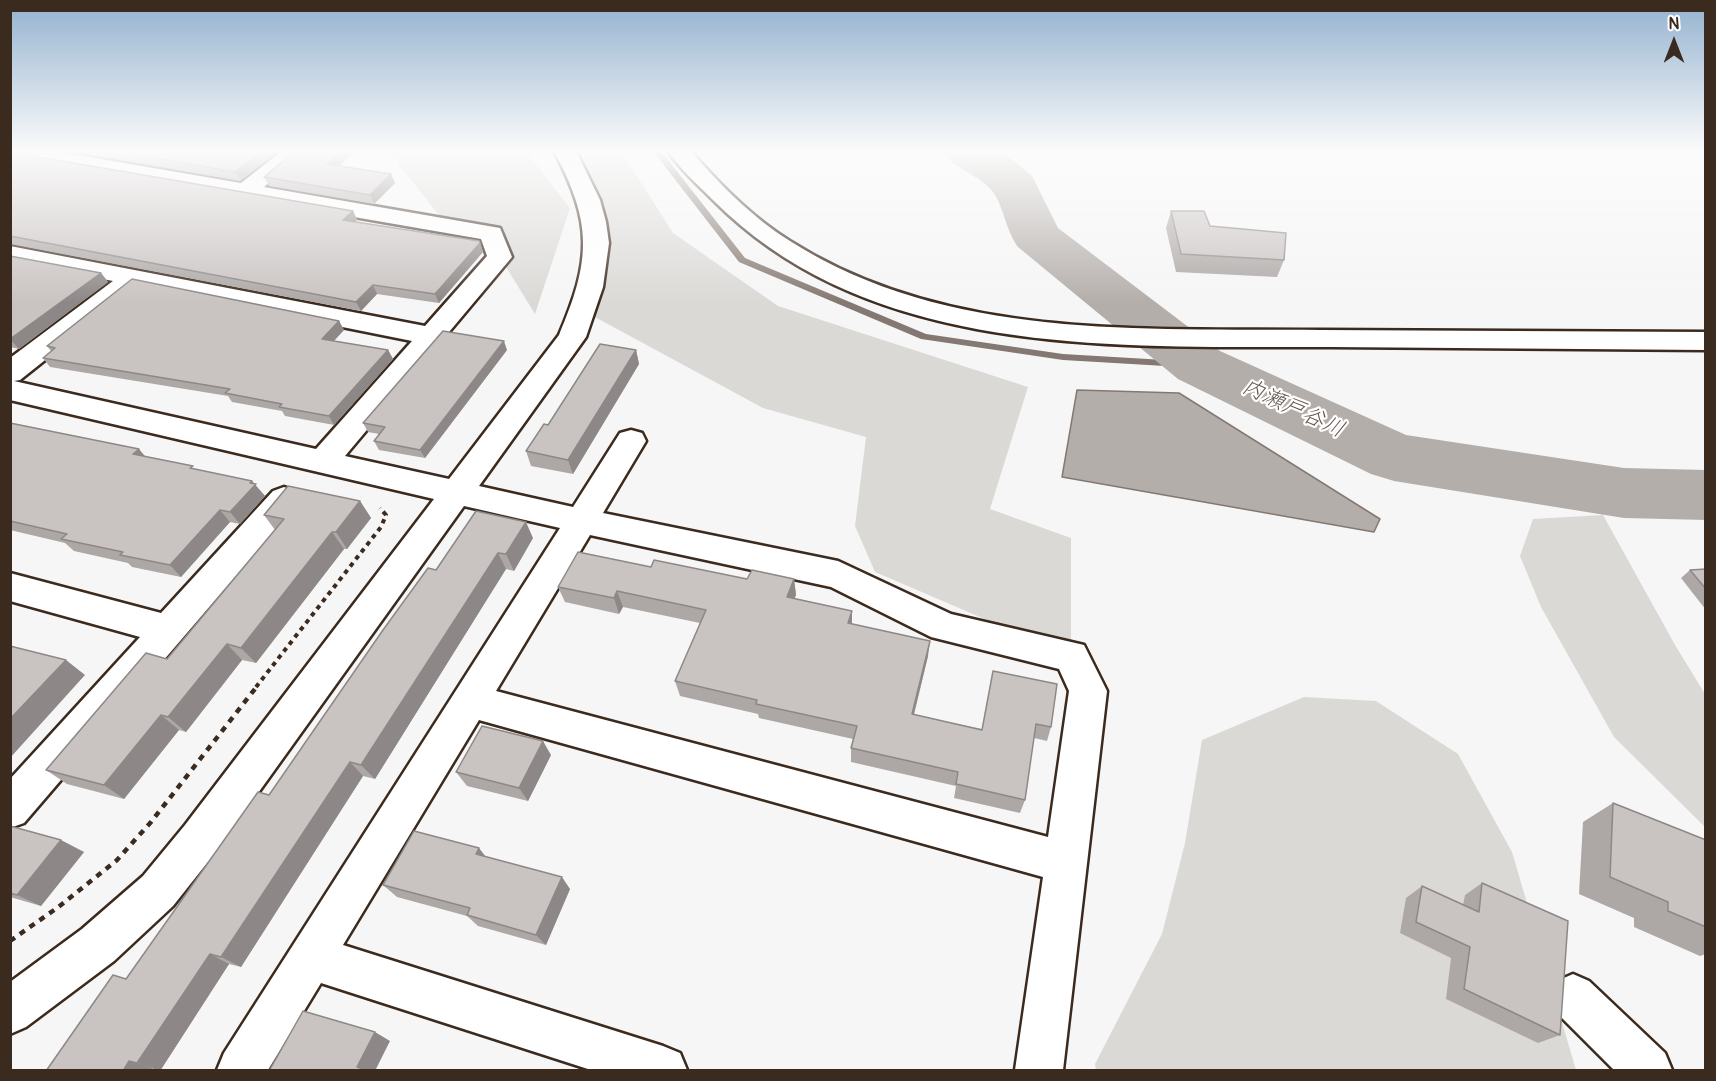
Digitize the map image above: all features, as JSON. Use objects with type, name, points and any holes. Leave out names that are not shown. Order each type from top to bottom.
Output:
[{"type":"street","points":[[306,201],[491,233],[500,257],[323,462]]},
{"type":"street","points":[[10,1011],[98,945],[158,891],[207,830],[459,493],[572,337],[592,286],[598,241],[589,201]]},
{"type":"street","points":[[729,201],[749,222],[781,247],[817,268],[854,285],[931,310],[990,324],[1046,332],[1121,337],[1706,341]]},
{"type":"street","points":[[10,253],[432,336]]},
{"type":"street","points":[[10,373],[134,277]]},
{"type":"street","points":[[10,390],[582,521],[838,575],[944,627],[1071,656],[1088,692],[1039,1071]]},
{"type":"street","points":[[241,1071],[631,441]]},
{"type":"street","points":[[10,809],[284,499]]},
{"type":"street","points":[[10,587],[170,630]]},
{"type":"street","points":[[470,701],[1066,863]]},
{"type":"street","points":[[311,957],[663,1071]]},
{"type":"street","points":[[1573,997],[1648,1071]]},
{"type":"path","points":[[10,941],[57,908],[117,860],[151,822],[381,527],[386,515],[376,503]]},
{"type":"shaded area","points":[[428,201],[565,201],[570,208],[535,314],[506,267],[492,225],[442,219]]},
{"type":"shaded area","points":[[588,201],[653,201],[673,233],[778,306],[1028,387],[990,509],[1071,538],[1071,656],[875,572],[855,526],[866,437],[763,408],[593,316]]},
{"type":"shaded area","points":[[1077,390],[1179,393],[1380,519],[1374,532],[1062,477]]},
{"type":"shaded area","points":[[1603,515],[1675,645],[1705,694],[1705,827],[1614,737],[1541,607],[1520,556],[1533,519]]},
{"type":"shaded area","points":[[1304,697],[1376,701],[1458,754],[1512,852],[1576,1070],[1096,1070],[1095,1064],[1162,934],[1185,843],[1202,740]]},
{"type":"building","points":[[10,201],[297,201],[353,211],[343,220],[479,241],[480,243],[435,294],[373,285],[356,302],[10,236]]},
{"type":"building","points":[[1171,211],[1204,211],[1210,226],[1286,233],[1284,260],[1181,254]]},
{"type":"building","points":[[10,256],[101,273],[10,339]]},
{"type":"building","points":[[132,279],[339,321],[322,339],[388,350],[329,416],[279,407],[282,404],[225,393],[230,389],[43,358],[55,348],[47,346]]},
{"type":"building","points":[[443,331],[504,341],[420,450],[374,441],[385,427],[363,423]]},
{"type":"building","points":[[600,344],[636,350],[568,460],[526,451],[544,424],[548,425]]},
{"type":"building","points":[[10,423],[139,449],[133,454],[193,466],[190,468],[252,481],[250,483],[256,484],[230,512],[220,510],[170,565],[120,555],[123,552],[61,539],[67,534],[10,521]]},
{"type":"building","points":[[288,486],[360,501],[336,532],[332,532],[241,648],[227,644],[168,717],[161,715],[104,785],[46,770],[146,653],[167,659],[284,519],[264,515]]},
{"type":"building","points":[[476,511],[526,522],[506,554],[498,553],[361,765],[350,762],[221,957],[210,954],[137,1063],[129,1061],[123,1071],[46,1071],[113,975],[126,979],[258,792],[269,795],[428,568],[436,570]]},
{"type":"building","points":[[578,552],[651,567],[654,560],[747,579],[752,570],[794,579],[787,597],[852,611],[848,623],[930,641],[912,714],[982,730],[993,671],[1057,684],[1051,727],[1036,724],[1025,800],[956,784],[958,772],[851,748],[857,726],[756,704],[757,700],[675,681],[706,610],[617,591],[614,598],[558,587]]},
{"type":"building","points":[[1706,569],[1706,589],[1690,570]]},
{"type":"building","points":[[10,646],[66,660],[10,719]]},
{"type":"building","points":[[482,726],[543,741],[519,788],[456,772]]},
{"type":"building","points":[[1613,803],[1706,840],[1706,927],[1668,911],[1668,902],[1610,877]]},
{"type":"building","points":[[10,826],[61,840],[17,895],[10,893]]},
{"type":"building","points":[[414,831],[479,848],[476,854],[562,877],[536,935],[467,915],[470,908],[383,885]]},
{"type":"building","points":[[1482,883],[1568,921],[1560,1035],[1464,989],[1470,947],[1416,922],[1422,886],[1479,912]]},
{"type":"building","points":[[303,1011],[375,1032],[357,1067],[369,1071],[269,1071]]},
{"type":"waterway","points":[[696,201],[742,260],[924,337],[1063,357],[1199,365]]},
{"type":"waterway","name":"内瀬戸谷川","points":[[1021,201],[1036,236],[1199,365],[1394,457],[1624,493],[1706,495]]}]
